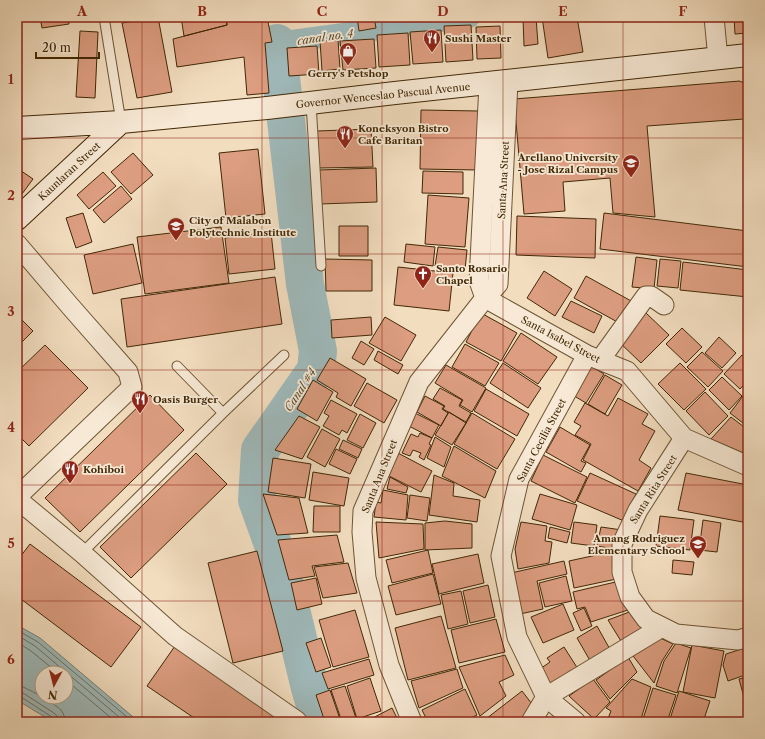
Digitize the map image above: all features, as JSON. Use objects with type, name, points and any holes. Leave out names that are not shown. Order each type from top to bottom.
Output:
[{"type":"main road","name":"Governor Wenceslao Pascual Avenue","points":[[17,128],[121,122],[311,103],[748,55]]},
{"type":"main road","name":"Kaunlaran Street","points":[[17,219],[121,122]]},
{"type":"street","points":[[714,17],[718,59]]},
{"type":"street","name":"Santa Ana Street","points":[[412,722],[389,664],[366,578],[362,532],[363,511],[419,382],[485,298],[498,284],[498,83]]},
{"type":"street","points":[[17,244],[128,372],[132,387],[17,498],[82,553],[175,636],[297,721]]},
{"type":"street","name":"Santa Cecilia Street","points":[[576,722],[546,697],[517,637],[501,556],[519,479],[594,357],[646,296],[651,296],[664,305]]},
{"type":"street","name":"Santa Isabel Street","points":[[485,298],[594,357],[627,371],[684,438],[748,466]]},
{"type":"street","name":"Santa Rita Street","points":[[684,438],[638,510],[622,544],[622,572],[630,597],[646,619],[676,634],[738,640],[748,637]]},
{"type":"street","points":[[531,722],[546,697],[662,627]]},
{"type":"lane","points":[[104,17],[121,122]]},
{"type":"lane","points":[[311,103],[321,266]]},
{"type":"lane","points":[[82,553],[284,354]]},
{"type":"lane","points":[[176,366],[223,413]]},
{"type":"water","points":[[17,625],[40,638],[72,665],[34,665],[34,705],[74,705],[74,667],[139,722],[53,722],[17,700]]},
{"type":"building","points":[[40,17],[68,17],[69,24],[42,28]]},
{"type":"building","points":[[158,17],[172,92],[137,98],[122,23]]},
{"type":"building","points":[[181,17],[226,17],[227,25],[184,36]]},
{"type":"building","points":[[226,17],[267,17],[272,42],[265,43],[269,93],[247,95],[244,57],[177,67],[173,39],[227,25]]},
{"type":"building","points":[[357,17],[374,17],[376,28],[359,31]]},
{"type":"building","points":[[417,17],[440,17],[440,18],[417,21]]},
{"type":"building","points":[[536,17],[538,44],[524,46],[523,18]]},
{"type":"building","points":[[542,17],[577,17],[583,52],[548,58]]},
{"type":"building","points":[[734,17],[748,17],[748,33],[735,34]]},
{"type":"building","points":[[471,25],[473,60],[446,62],[444,26]]},
{"type":"building","points":[[500,26],[501,58],[477,59],[476,27]]},
{"type":"building","points":[[441,30],[443,62],[413,64],[410,32]]},
{"type":"building","points":[[80,31],[98,32],[95,98],[76,97]]},
{"type":"building","points":[[408,33],[410,65],[379,67],[377,35]]},
{"type":"building","points":[[374,39],[376,68],[343,70],[340,41]]},
{"type":"building","points":[[338,40],[340,69],[322,71],[320,41]]},
{"type":"building","points":[[317,46],[319,74],[289,76],[287,48]]},
{"type":"building","points":[[748,81],[748,116],[744,117],[744,119],[647,126],[655,217],[613,213],[610,178],[563,182],[565,211],[524,214],[514,99]]},
{"type":"building","points":[[421,110],[479,111],[478,170],[420,169]]},
{"type":"building","name":"Koneksyon Bistro Cafe Baritan","points":[[371,129],[373,167],[318,168],[317,131]]},
{"type":"building","points":[[258,149],[265,214],[226,218],[219,153]]},
{"type":"building","points":[[133,153],[153,175],[131,194],[111,172]]},
{"type":"building","points":[[17,168],[33,179],[22,194],[17,191]]},
{"type":"building","points":[[376,168],[377,202],[320,204],[319,170]]},
{"type":"building","points":[[423,171],[463,172],[463,194],[422,193]]},
{"type":"building","points":[[103,172],[116,186],[89,209],[77,195]]},
{"type":"building","points":[[121,186],[132,199],[104,223],[93,210]]},
{"type":"building","points":[[428,195],[469,198],[465,247],[425,244]]},
{"type":"building","points":[[83,213],[92,242],[76,248],[66,218]]},
{"type":"building","points":[[604,213],[748,231],[748,267],[600,249]]},
{"type":"building","points":[[517,216],[596,219],[595,258],[516,255]]},
{"type":"building","points":[[339,226],[368,226],[368,256],[339,256]]},
{"type":"building","points":[[221,227],[229,283],[145,294],[137,237]]},
{"type":"building","points":[[271,232],[275,269],[229,274],[225,238]]},
{"type":"building","points":[[133,244],[142,283],[93,294],[84,255]]},
{"type":"building","points":[[406,244],[435,247],[433,266],[404,262]]},
{"type":"building","points":[[438,247],[467,250],[465,270],[435,266]]},
{"type":"building","points":[[636,257],[657,260],[654,289],[632,287]]},
{"type":"building","points":[[325,259],[372,260],[372,291],[326,291]]},
{"type":"building","points":[[660,259],[681,261],[678,288],[657,286]]},
{"type":"building","points":[[683,262],[748,270],[748,297],[680,290]]},
{"type":"building","name":"Santo Rosario Chapel","points":[[398,267],[453,273],[449,311],[394,305]]},
{"type":"building","points":[[544,271],[572,289],[555,316],[527,298]]},
{"type":"building","points":[[586,276],[633,302],[621,324],[574,298]]},
{"type":"building","points":[[275,277],[282,324],[127,347],[121,299]]},
{"type":"building","points":[[571,301],[602,316],[594,333],[562,317]]},
{"type":"building","points":[[481,313],[517,333],[501,361],[466,342]]},
{"type":"building","points":[[646,313],[669,335],[641,363],[618,341]]},
{"type":"building","points":[[17,315],[33,331],[17,347]]},
{"type":"building","points":[[371,317],[372,335],[332,338],[331,320]]},
{"type":"building","points":[[385,317],[416,335],[401,361],[369,343]]},
{"type":"building","points":[[682,328],[702,347],[686,363],[666,344]]},
{"type":"building","points":[[521,333],[557,357],[538,384],[503,361]]},
{"type":"building","points":[[719,337],[736,353],[722,368],[705,353]]},
{"type":"building","points":[[361,341],[374,349],[364,365],[352,358]]},
{"type":"building","points":[[465,344],[499,363],[485,386],[452,367]]},
{"type":"building","points":[[45,345],[88,388],[29,446],[17,434],[17,372]]},
{"type":"building","points":[[378,351],[403,365],[398,374],[374,360]]},
{"type":"building","points":[[702,352],[723,371],[708,387],[687,367]]},
{"type":"building","points":[[742,355],[748,360],[748,380],[740,389],[724,374]]},
{"type":"building","points":[[330,358],[366,379],[351,406],[336,397],[338,393],[317,380]]},
{"type":"building","points":[[503,363],[541,388],[528,408],[490,383]]},
{"type":"building","points":[[680,363],[706,389],[684,410],[658,384]]},
{"type":"building","points":[[446,365],[486,388],[472,412],[460,405],[463,400],[435,383]]},
{"type":"building","points":[[589,365],[604,374],[586,403],[571,394]]},
{"type":"building","points":[[605,375],[622,385],[605,414],[588,404]]},
{"type":"building","points":[[722,377],[742,396],[729,410],[709,390]]},
{"type":"building","points":[[313,380],[333,392],[317,421],[297,409]]},
{"type":"building","points":[[367,383],[397,400],[384,423],[354,406]]},
{"type":"building","points":[[440,388],[462,400],[459,406],[471,413],[466,422],[443,409],[445,406],[433,399]]},
{"type":"building","points":[[486,389],[529,414],[517,436],[474,411]]},
{"type":"building","points":[[705,392],[728,416],[709,435],[686,411]]},
{"type":"building","points":[[150,395],[184,430],[80,532],[45,498]]},
{"type":"building","points":[[425,396],[444,406],[442,409],[448,413],[441,426],[417,412]]},
{"type":"building","points":[[743,396],[748,400],[748,427],[730,413]]},
{"type":"building","points":[[618,398],[648,414],[642,424],[655,431],[639,460],[651,468],[638,491],[583,460],[591,444],[575,435],[581,426],[574,422],[585,403],[608,416]]},
{"type":"building","points":[[331,400],[357,414],[347,433],[342,430],[339,435],[323,426],[329,416],[324,413]]},
{"type":"building","points":[[449,412],[466,423],[452,445],[435,435]]},
{"type":"building","points":[[415,413],[439,425],[432,438],[409,426]]},
{"type":"building","points":[[472,413],[515,439],[497,469],[454,444]]},
{"type":"building","points":[[360,414],[376,423],[363,448],[347,440]]},
{"type":"building","points":[[299,416],[320,427],[302,459],[275,450]]},
{"type":"building","points":[[731,417],[748,430],[748,455],[711,439]]},
{"type":"building","points":[[560,427],[590,445],[581,461],[586,463],[581,472],[546,452]]},
{"type":"building","points":[[322,429],[340,439],[325,467],[307,457]]},
{"type":"building","points":[[420,433],[432,438],[429,444],[431,445],[424,460],[419,457],[421,453],[413,450],[410,456],[402,453],[411,434],[418,437]]},
{"type":"building","points":[[435,437],[451,447],[444,467],[427,458]]},
{"type":"building","points":[[343,440],[362,449],[358,458],[339,449]]},
{"type":"building","points":[[454,446],[496,471],[485,498],[442,476]]},
{"type":"building","points":[[336,449],[357,459],[350,474],[329,464]]},
{"type":"building","points":[[396,452],[432,471],[421,492],[385,474]]},
{"type":"building","points":[[196,453],[227,484],[131,578],[100,547]]},
{"type":"building","points":[[543,455],[587,477],[575,503],[531,481]]},
{"type":"building","points":[[273,458],[311,464],[305,498],[268,492]]},
{"type":"building","points":[[313,472],[349,478],[344,506],[309,500]]},
{"type":"building","points":[[590,473],[636,494],[624,521],[577,501]]},
{"type":"building","points":[[686,473],[748,485],[748,523],[678,510]]},
{"type":"building","points":[[434,475],[454,483],[453,496],[480,500],[477,522],[429,515]]},
{"type":"building","points":[[390,477],[408,487],[406,493],[387,489]]},
{"type":"building","points":[[383,490],[408,495],[406,520],[374,517],[376,502],[381,503]]},
{"type":"building","points":[[263,494],[299,498],[308,533],[277,535]]},
{"type":"building","points":[[540,494],[577,505],[570,530],[532,519]]},
{"type":"building","points":[[410,495],[430,498],[427,521],[407,518]]},
{"type":"building","points":[[314,506],[340,506],[340,532],[313,532]]},
{"type":"building","points":[[660,516],[694,520],[690,550],[656,546]]},
{"type":"building","points":[[703,520],[721,523],[717,552],[699,550]]},
{"type":"building","points":[[445,521],[472,524],[472,548],[425,550],[425,523]]},
{"type":"building","points":[[376,522],[423,524],[424,549],[379,558]]},
{"type":"building","points":[[521,522],[547,526],[545,541],[552,542],[549,563],[518,569],[515,549]]},
{"type":"building","points":[[574,522],[597,525],[594,546],[571,543]]},
{"type":"building","points":[[550,527],[570,532],[567,543],[548,538]]},
{"type":"building","points":[[601,527],[622,530],[619,550],[597,546]]},
{"type":"building","points":[[337,535],[344,562],[312,566],[315,576],[289,580],[278,540]]},
{"type":"building","points":[[30,544],[141,627],[111,667],[17,596],[17,561]]},
{"type":"building","points":[[428,550],[433,573],[392,583],[386,560]]},
{"type":"building","points":[[257,551],[283,651],[233,663],[208,563]]},
{"type":"building","points":[[615,551],[621,578],[574,588],[569,561]]},
{"type":"building","points":[[478,554],[484,583],[439,594],[432,564]]},
{"type":"building","points":[[673,560],[694,562],[692,575],[672,573]]},
{"type":"building","points":[[564,561],[567,574],[537,581],[543,609],[520,614],[511,573]]},
{"type":"building","points":[[348,563],[357,593],[323,598],[314,567]]},
{"type":"building","points":[[433,574],[441,604],[396,615],[388,586]]},
{"type":"building","points":[[748,575],[748,601],[745,600]]},
{"type":"building","points":[[566,576],[572,601],[545,607],[539,583]]},
{"type":"building","points":[[316,578],[322,604],[297,610],[291,583]]},
{"type":"building","points":[[624,580],[634,608],[591,622],[585,607],[577,609],[573,592]]},
{"type":"building","points":[[488,585],[495,617],[470,623],[463,591]]},
{"type":"building","points":[[461,591],[468,624],[448,629],[441,595]]},
{"type":"building","points":[[563,604],[574,630],[543,643],[531,617]]},
{"type":"building","points":[[584,608],[592,626],[581,631],[573,613]]},
{"type":"building","points":[[355,610],[369,657],[333,667],[319,620]]},
{"type":"building","points":[[632,611],[646,632],[624,646],[608,620]]},
{"type":"building","points":[[441,616],[456,668],[408,680],[395,628]]},
{"type":"building","points":[[496,619],[505,652],[459,663],[451,630]]},
{"type":"building","points":[[597,626],[612,653],[592,664],[577,638]]},
{"type":"building","points":[[656,636],[673,644],[662,661],[654,683],[630,652]]},
{"type":"building","points":[[321,638],[331,667],[316,672],[306,643]]},
{"type":"building","points":[[676,643],[691,648],[677,693],[656,686],[664,661]]},
{"type":"building","points":[[692,645],[724,651],[715,698],[683,692]]},
{"type":"building","points":[[175,646],[288,722],[200,722],[147,686]]},
{"type":"building","points":[[564,647],[578,669],[552,686],[540,669],[550,662],[547,658]]},
{"type":"building","points":[[748,647],[748,674],[728,681],[723,665],[726,654]]},
{"type":"building","points":[[505,655],[514,675],[499,682],[506,696],[480,716],[459,667]]},
{"type":"building","points":[[628,657],[637,672],[610,699],[596,680]]},
{"type":"building","points":[[369,659],[374,675],[328,689],[322,673]]},
{"type":"building","points":[[457,669],[463,688],[419,708],[411,681]]},
{"type":"building","points":[[748,677],[748,700],[745,701],[739,679]]},
{"type":"building","points":[[370,678],[381,711],[357,719],[347,686]]},
{"type":"building","points":[[593,679],[610,702],[594,719],[569,696]]},
{"type":"building","points":[[632,679],[651,687],[640,722],[607,721],[611,711],[606,708]]},
{"type":"building","points":[[345,686],[356,718],[342,722],[331,690]]},
{"type":"building","points":[[653,688],[676,695],[667,722],[642,722]]},
{"type":"building","points":[[465,689],[477,715],[463,722],[428,722],[422,710]]},
{"type":"building","points":[[330,690],[341,722],[325,722],[316,695]]},
{"type":"building","points":[[522,691],[535,708],[527,722],[482,722]]},
{"type":"building","points":[[679,691],[710,701],[703,722],[669,722]]},
{"type":"building","points":[[392,708],[399,722],[365,722]]},
{"type":"building","points":[[539,712],[553,722],[533,722]]},
{"type":"building","points":[[474,717],[477,722],[465,722]]},
{"type":"building","points":[[747,717],[748,722],[738,722]]},
{"type":"waterway","name":"canal no. 4","points":[[277,43],[469,17]]},
{"type":"waterway","name":"Canal #4","points":[[277,43],[305,284],[318,351],[316,370],[260,450],[257,500],[280,564],[310,688],[320,722]]},
{"type":"place","name":"Sushi Master","points":[[432,53]]},
{"type":"place","name":"Gerry's Petshop","points":[[348,66]]},
{"type":"place","name":"Koneksyon Bistro Cafe Baritan","points":[[345,149]]},
{"type":"place","name":"Arellano University - Jose Rizal Campus","points":[[631,178]]},
{"type":"place","name":"City of Malabon Polytechnic Institute","points":[[176,241]]},
{"type":"place","name":"Santo Rosario Chapel","points":[[423,289]]},
{"type":"place","name":"Oasis Burger","points":[[140,414]]},
{"type":"place","name":"Kohiboi","points":[[70,484]]},
{"type":"place","name":"Amang Rodriguez Elementary School","points":[[698,559]]}]
